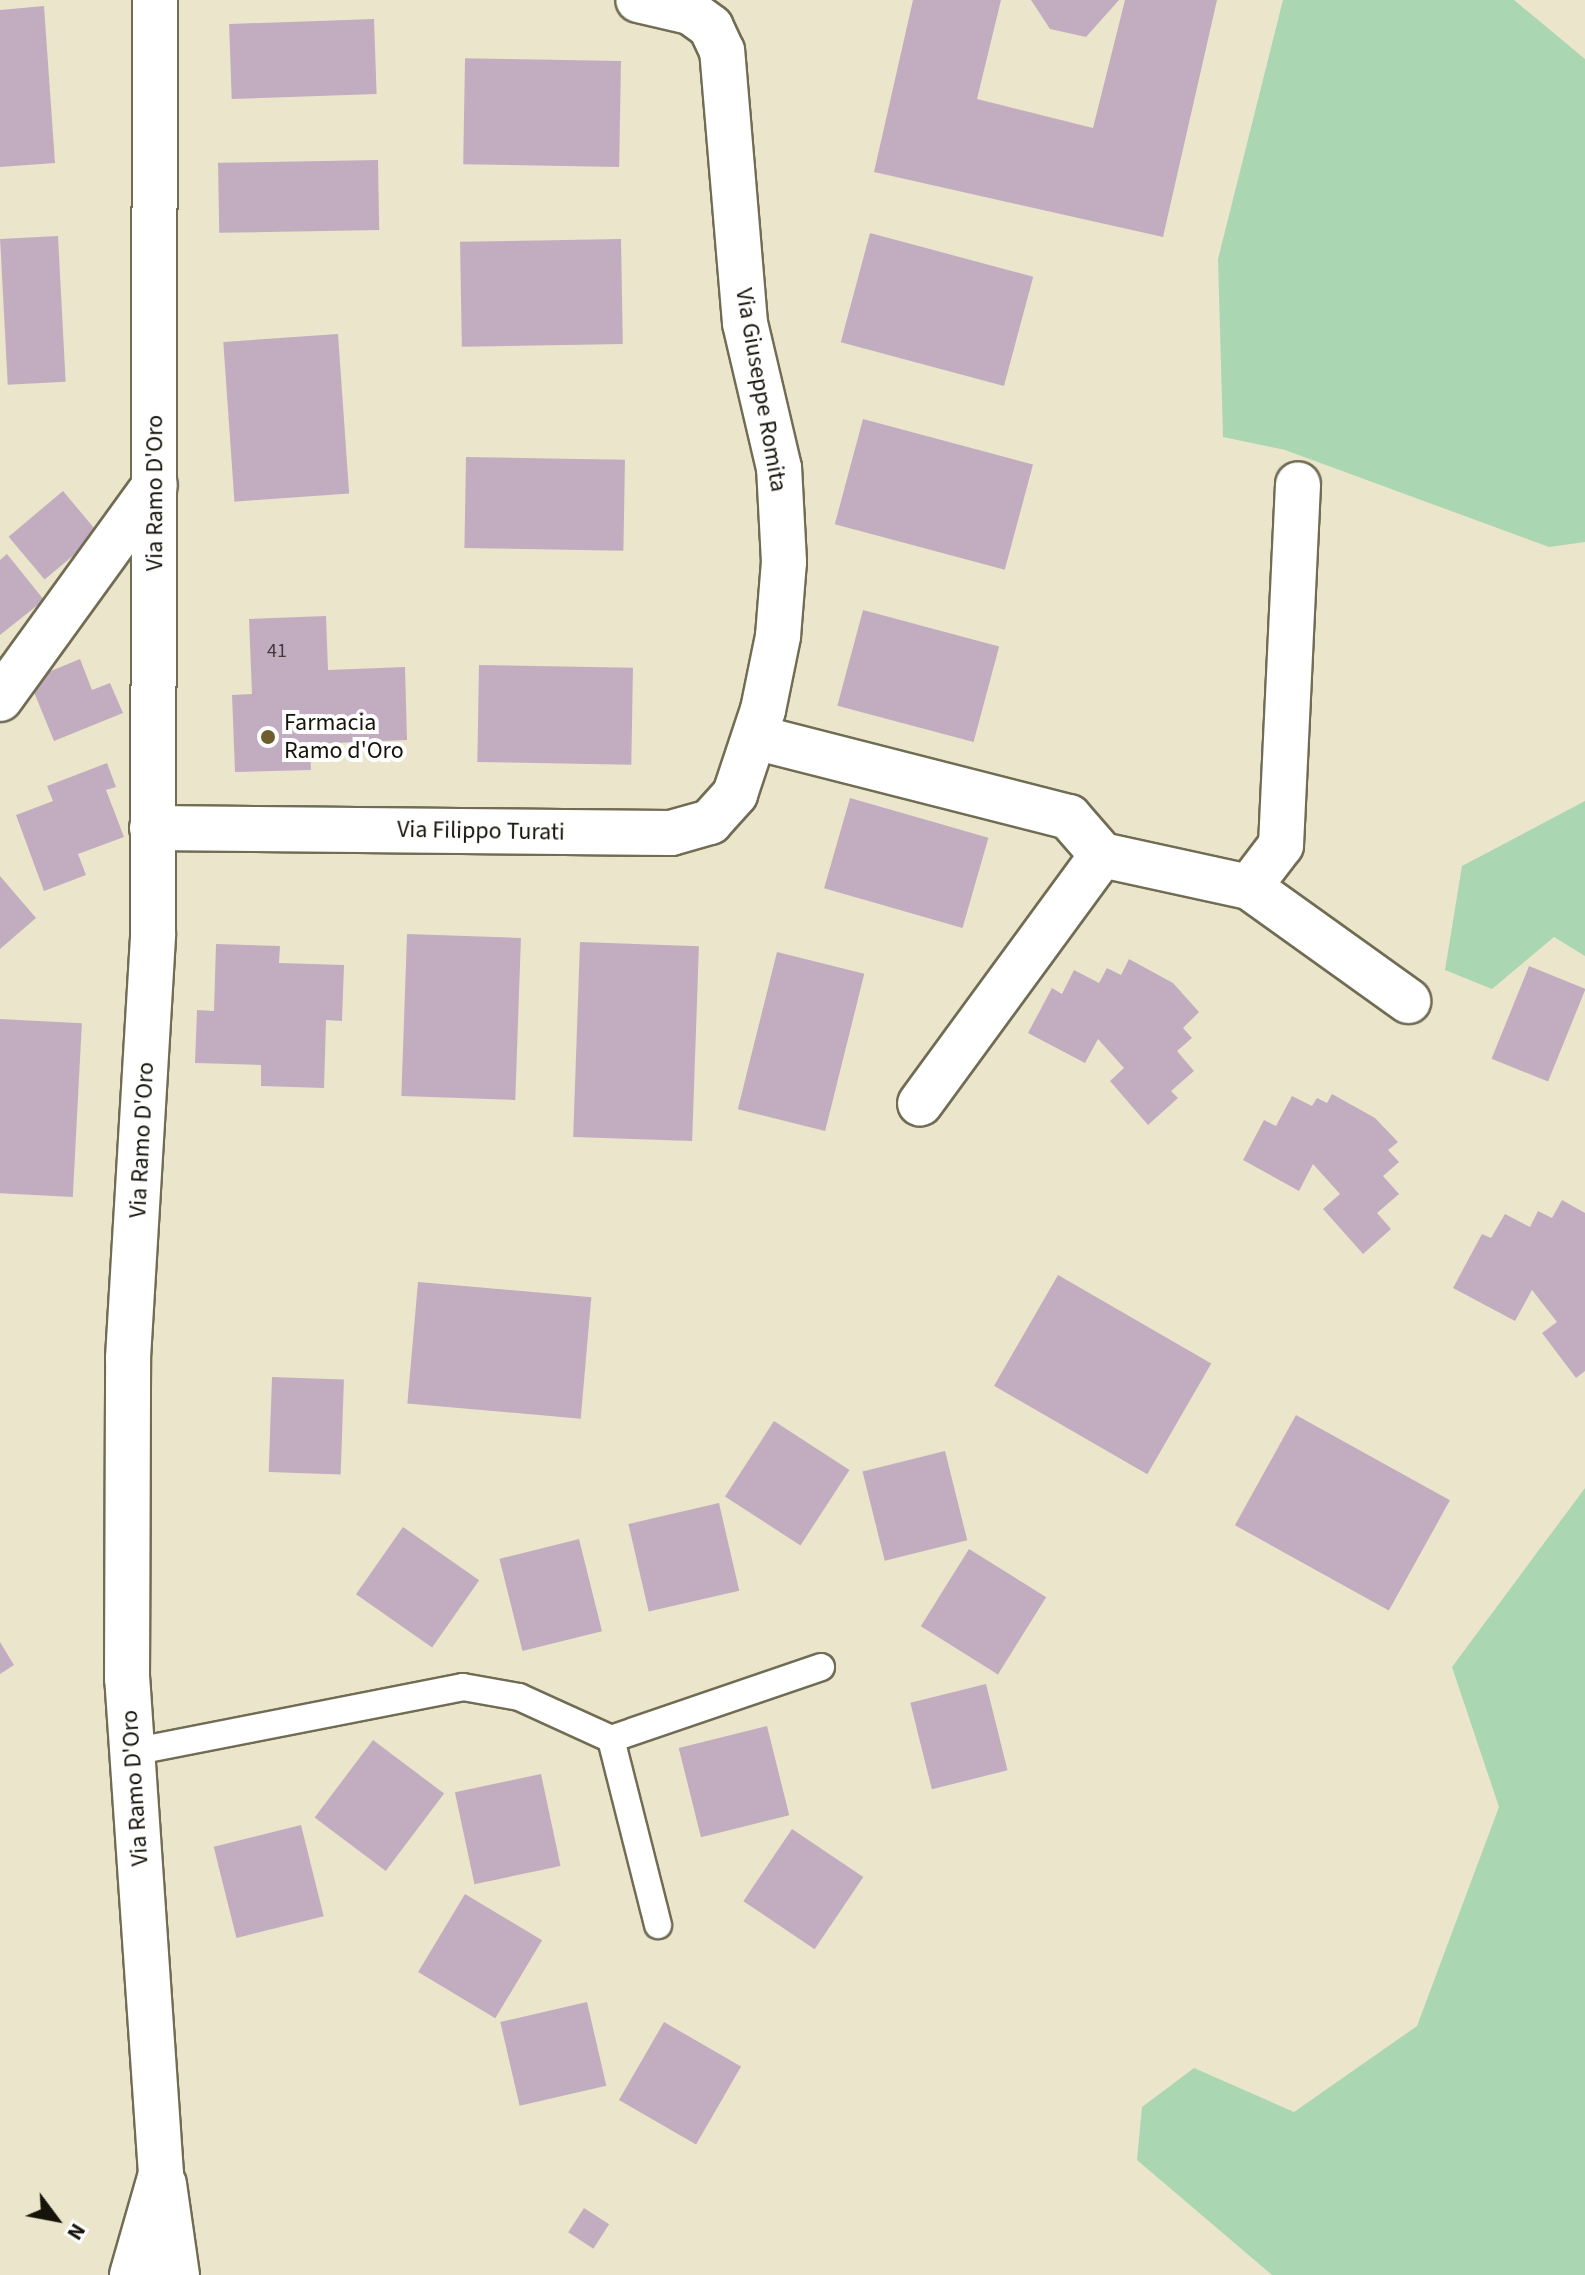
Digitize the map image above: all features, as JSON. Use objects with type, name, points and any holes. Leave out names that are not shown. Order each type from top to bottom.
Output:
[{"type":"street","name":"Via Ramo D'Oro","points":[[132,2275],[161,2174],[132,1752],[128,1358],[153,934],[155,0]]},
{"type":"street","name":"Via Giuseppe Romita","points":[[638,0],[700,18],[718,39],[725,68],[745,323],[781,486],[778,636],[755,737]]},
{"type":"street","points":[[1249,887],[1281,845],[1298,484]]},
{"type":"street","points":[[0,699],[155,485]]},
{"type":"street","points":[[755,737],[1069,817],[1102,855],[1249,887],[1408,1001]]},
{"type":"street","name":"Via Filippo Turati","points":[[152,828],[686,831],[728,805],[755,737]]},
{"type":"street","points":[[920,1104],[1102,855]]},
{"type":"street","points":[[161,2174],[177,2275]]},
{"type":"lane","points":[[132,1752],[463,1687],[519,1697],[611,1739],[821,1667]]},
{"type":"lane","points":[[611,1739],[658,1925]]},
{"type":"green space","points":[[1283,0],[1514,0],[1585,59],[1585,542],[1549,547],[1285,450],[1223,437],[1218,259]]},
{"type":"green space","points":[[1585,801],[1585,956],[1554,937],[1492,989],[1445,970],[1462,866]]},
{"type":"green space","points":[[1585,1488],[1585,2275],[1272,2275],[1137,2160],[1142,2107],[1194,2068],[1294,2112],[1417,2026],[1499,1807],[1452,1667]]},
{"type":"building","points":[[913,0],[1001,0],[977,99],[1093,128],[1125,0],[1217,0],[1163,237],[874,172]]},
{"type":"building","points":[[1031,0],[1119,0],[1086,37],[1050,29]]},
{"type":"building","points":[[44,6],[55,163],[0,167],[0,10]]},
{"type":"building","points":[[374,19],[377,94],[232,99],[229,24]]},
{"type":"building","points":[[465,58],[621,61],[619,167],[463,164]]},
{"type":"building","points":[[378,160],[379,230],[219,233],[218,163]]},
{"type":"building","points":[[870,233],[1033,277],[1004,386],[841,342]]},
{"type":"building","points":[[58,236],[66,382],[8,385],[0,239]]},
{"type":"building","points":[[621,239],[623,344],[462,347],[460,242]]},
{"type":"building","points":[[338,334],[349,494],[234,502],[223,342]]},
{"type":"building","points":[[863,419],[1033,465],[1005,570],[835,524]]},
{"type":"building","points":[[466,457],[625,460],[623,551],[464,548]]},
{"type":"building","points":[[63,491],[99,534],[45,580],[9,537]]},
{"type":"building","points":[[7,554],[44,600],[0,635],[0,560]]},
{"type":"building","points":[[863,610],[999,646],[974,742],[837,706]]},
{"type":"building","points":[[326,616],[328,670],[405,667],[407,740],[310,744],[311,770],[235,772],[232,695],[252,694],[249,619]]},
{"type":"building","points":[[80,659],[92,690],[110,683],[123,713],[54,741],[29,680]]},
{"type":"building","points":[[479,665],[633,668],[631,765],[477,762]]},
{"type":"building","points":[[107,763],[116,787],[106,790],[124,837],[78,854],[86,875],[44,891],[16,815],[53,801],[47,786]]},
{"type":"building","points":[[850,798],[988,838],[963,928],[824,888]]},
{"type":"building","points":[[0,876],[36,918],[0,949]]},
{"type":"building","points":[[407,934],[521,938],[515,1100],[401,1096]]},
{"type":"building","points":[[580,942],[699,946],[692,1141],[573,1137]]},
{"type":"building","points":[[216,944],[280,946],[279,963],[344,965],[342,1021],[326,1020],[324,1088],[261,1086],[261,1065],[195,1063],[197,1010],[214,1011]]},
{"type":"building","points":[[777,952],[864,974],[825,1131],[738,1109]]},
{"type":"building","points":[[1129,959],[1173,983],[1199,1012],[1183,1028],[1192,1038],[1177,1051],[1194,1071],[1171,1091],[1178,1098],[1148,1125],[1110,1081],[1124,1068],[1098,1039],[1085,1063],[1028,1033],[1052,988],[1062,994],[1074,970],[1099,983],[1107,968],[1121,975]]},
{"type":"building","points":[[1529,966],[1585,989],[1548,1082],[1492,1059]]},
{"type":"building","points":[[0,1019],[82,1023],[73,1197],[0,1193]]},
{"type":"building","points":[[1332,1094],[1375,1118],[1398,1142],[1388,1150],[1399,1162],[1383,1176],[1399,1194],[1377,1213],[1391,1229],[1363,1254],[1323,1209],[1340,1194],[1313,1164],[1299,1191],[1243,1160],[1264,1120],[1276,1126],[1292,1096],[1312,1106],[1317,1098],[1327,1103]]},
{"type":"building","points":[[1562,1200],[1585,1213],[1585,1371],[1576,1378],[1542,1333],[1557,1322],[1532,1290],[1515,1321],[1453,1288],[1482,1234],[1491,1238],[1505,1214],[1530,1227],[1538,1211],[1552,1218]]},
{"type":"building","points":[[1058,1275],[1211,1364],[1147,1474],[994,1386]]},
{"type":"building","points":[[418,1282],[591,1297],[581,1419],[407,1404]]},
{"type":"building","points":[[272,1377],[344,1380],[341,1474],[269,1472]]},
{"type":"building","points":[[1296,1415],[1450,1500],[1389,1611],[1235,1525]]},
{"type":"building","points":[[774,1421],[849,1470],[800,1545],[725,1496]]},
{"type":"building","points":[[945,1451],[967,1540],[885,1561],[863,1472]]},
{"type":"building","points":[[719,1503],[739,1591],[649,1612],[628,1524]]},
{"type":"building","points":[[403,1527],[479,1580],[432,1648],[356,1594]]},
{"type":"building","points":[[579,1539],[602,1631],[522,1651],[499,1559]]},
{"type":"building","points":[[969,1549],[1046,1597],[998,1674],[921,1626]]},
{"type":"building","points":[[0,1642],[14,1665],[0,1674]]},
{"type":"building","points":[[986,1684],[1008,1770],[932,1789],[910,1703]]},
{"type":"building","points":[[767,1726],[789,1815],[701,1837],[679,1748]]},
{"type":"building","points":[[373,1740],[444,1794],[386,1871],[315,1817]]},
{"type":"building","points":[[541,1774],[561,1866],[474,1884],[455,1792]]},
{"type":"building","points":[[301,1825],[324,1916],[236,1938],[214,1847]]},
{"type":"building","points":[[792,1829],[863,1877],[815,1949],[743,1901]]},
{"type":"building","points":[[465,1894],[542,1940],[495,2018],[418,1972]]},
{"type":"building","points":[[587,2002],[606,2086],[520,2106],[500,2022]]},
{"type":"building","points":[[664,2022],[741,2066],[696,2144],[619,2100]]},
{"type":"building","points":[[584,2208],[609,2224],[593,2249],[568,2232]]},
{"type":"place","name":"Farmacia Ramo d'Oro","points":[[268,737]]}]
